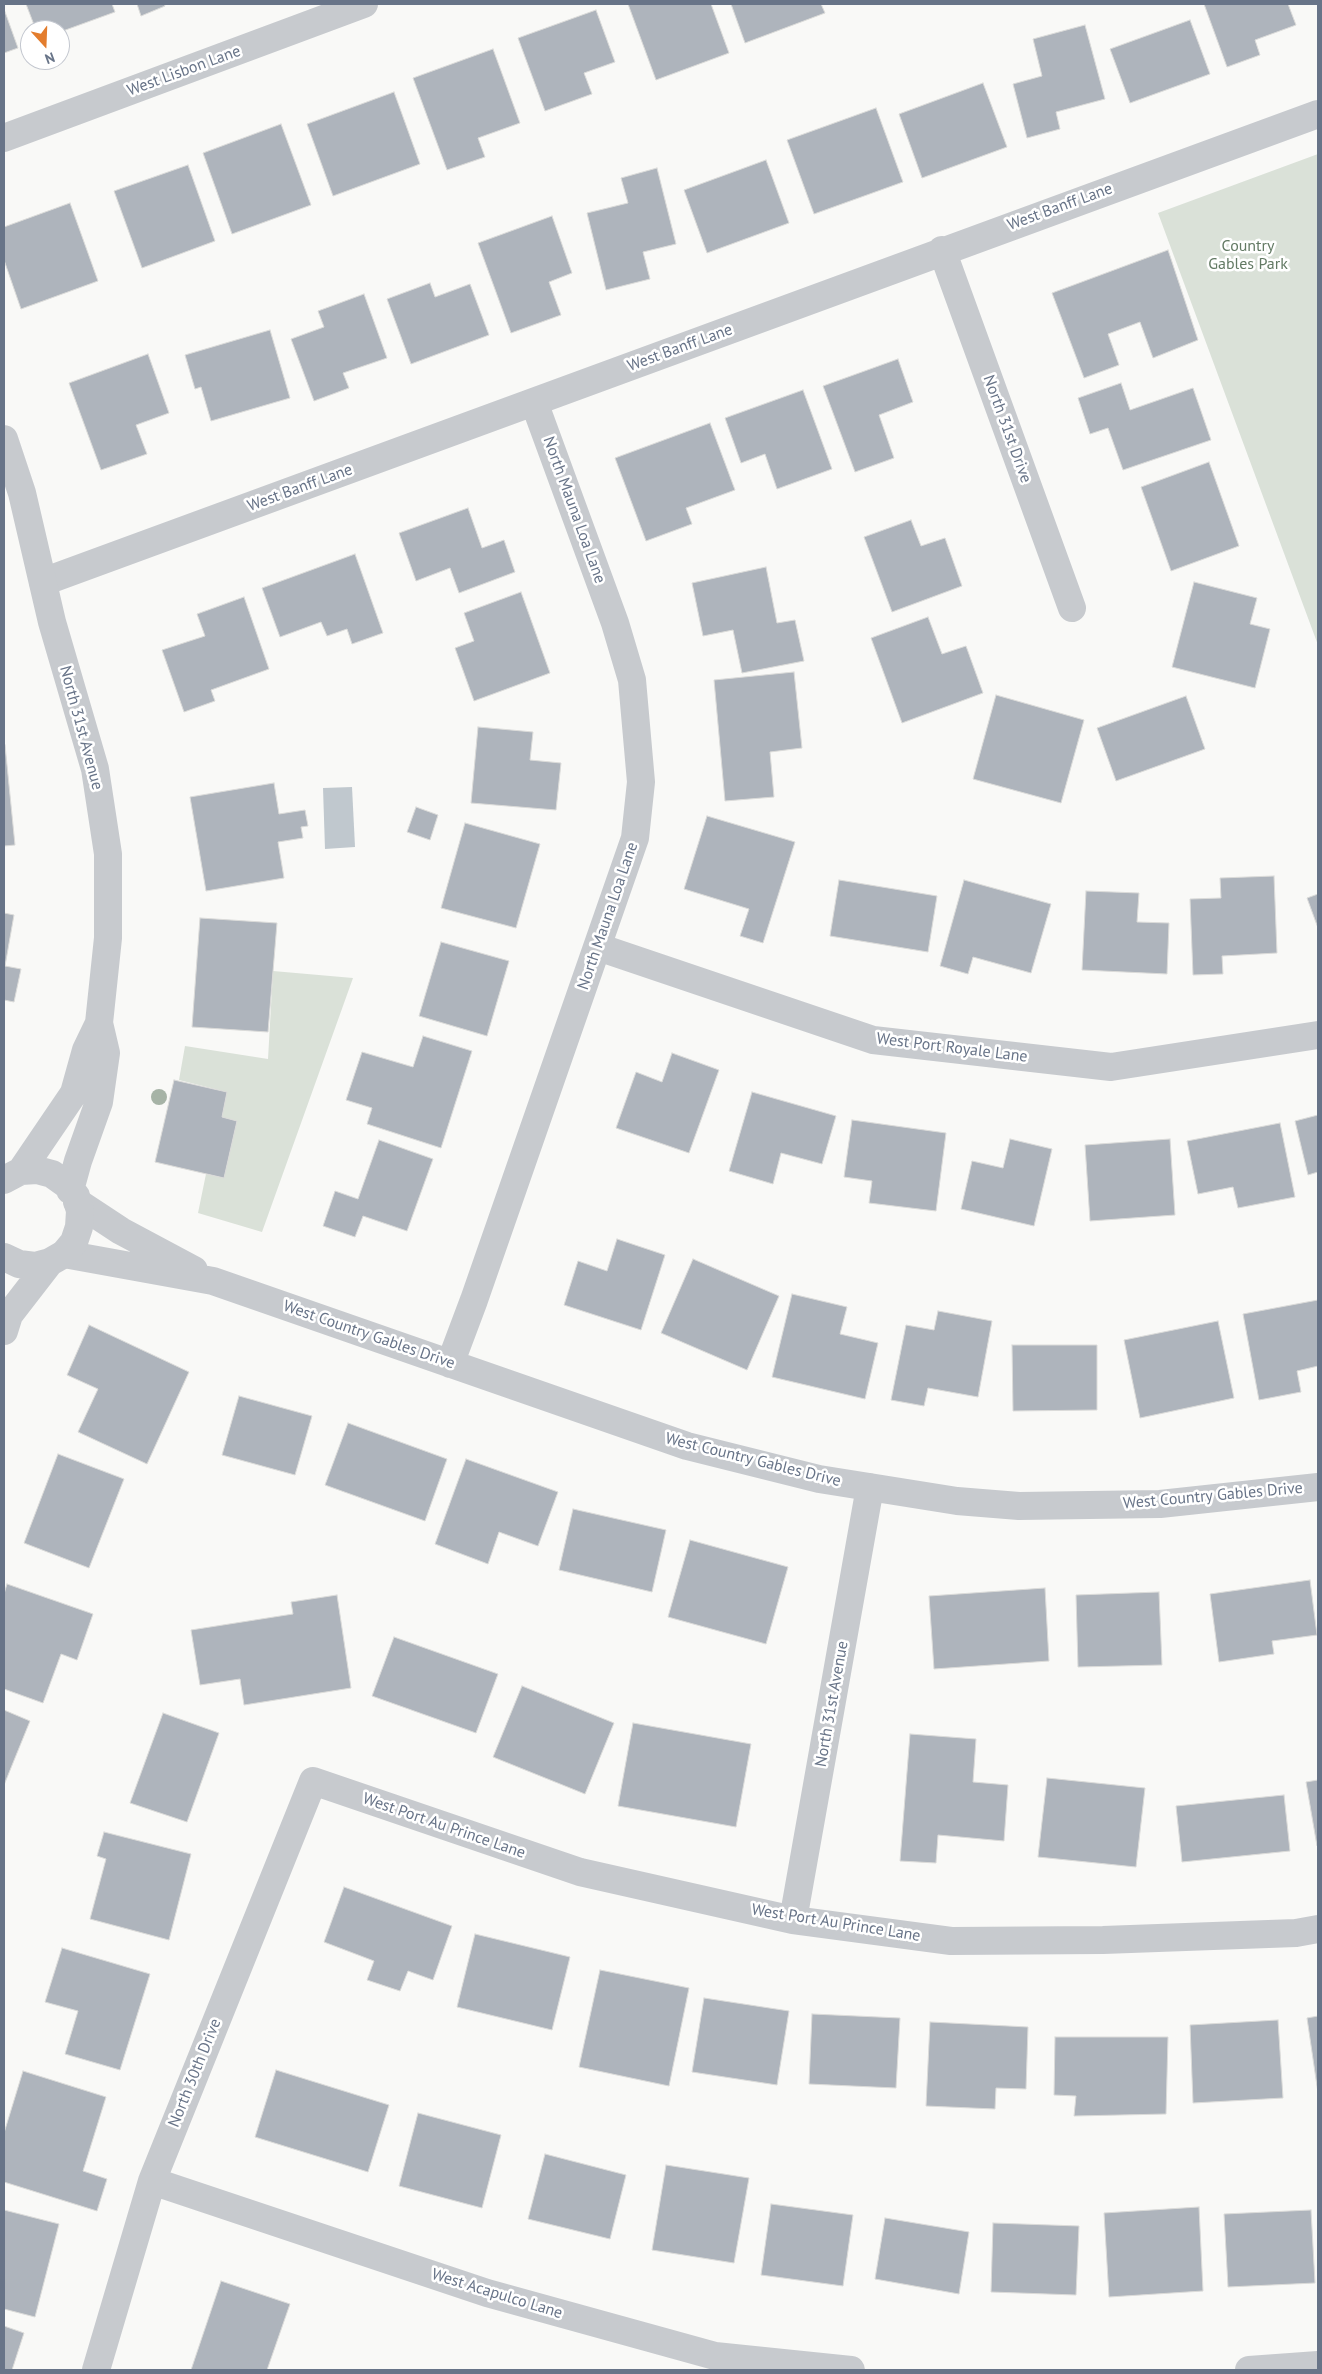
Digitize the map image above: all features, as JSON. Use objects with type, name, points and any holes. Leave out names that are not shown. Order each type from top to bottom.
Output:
[{"type":"street","name":"West Lisbon Lane","points":[[4,138],[364,4]]},
{"type":"street","name":"West Banff Lane","points":[[43,582],[942,250],[1318,114]]},
{"type":"street","name":"North 31st Drive","points":[[942,250],[1072,608]]},
{"type":"street","name":"North Mauna Loa Lane","points":[[450,1364],[478,1291],[635,838],[641,782],[632,680],[615,623],[534,402]]},
{"type":"street","name":"North 31st Avenue","points":[[4,439],[22,493],[52,622],[95,769],[108,854],[108,938],[99,1024]]},
{"type":"street","name":"West Port Royale Lane","points":[[598,947],[873,1040],[1111,1067],[1318,1036]]},
{"type":"street","points":[[9,1176],[74,1093],[86,1050],[99,1024]]},
{"type":"street","points":[[4,1331],[9,1315],[57,1258],[74,1242],[80,1227],[80,1211],[74,1196],[78,1161],[99,1102],[106,1053],[99,1024]]},
{"type":"street","name":"West Country Gables Drive","points":[[9,1176],[38,1170],[52,1174],[66,1184],[74,1196],[121,1231],[213,1281],[687,1446],[818,1480],[957,1501],[1019,1506],[1160,1504],[1318,1487]]},
{"type":"street","name":"West Country Gables Drive","points":[[4,1257],[19,1264],[35,1266],[57,1258],[213,1281]]},
{"type":"street","name":"North 31st Avenue","points":[[793,1920],[870,1487]]},
{"type":"street","name":"West Port Au Prince Lane","points":[[313,1781],[580,1872],[793,1920],[952,1940],[1103,1940],[1296,1933],[1318,1929]]},
{"type":"street","name":"North 30th Drive","points":[[96,2370],[152,2181],[313,1781]]},
{"type":"street","name":"West Acapulco Lane","points":[[152,2181],[487,2293],[715,2356],[851,2370]]},
{"type":"street","points":[[1249,2370],[1318,2365]]},
{"type":"green space","name":"Country Gables Park","points":[[1318,154],[1318,645],[1158,213]]},
{"type":"green space","points":[[273,971],[353,978],[262,1232],[198,1213],[206,1174],[224,1178],[237,1121],[222,1117],[227,1092],[179,1080],[185,1046],[268,1059]]},
{"type":"shaded area","points":[[352,787],[355,847],[325,849],[323,788]]},
{"type":"building","points":[[26,4],[112,4],[115,12],[70,28],[70,20],[32,20]]},
{"type":"building","points":[[137,4],[164,4],[165,6],[141,16]]},
{"type":"building","points":[[628,4],[711,4],[729,53],[656,80]]},
{"type":"building","points":[[731,4],[821,4],[825,13],[745,43]]},
{"type":"building","points":[[1204,4],[1288,4],[1296,25],[1255,40],[1260,55],[1227,67]]},
{"type":"building","points":[[4,9],[18,48],[4,53]]},
{"type":"building","points":[[596,10],[615,62],[584,73],[592,94],[545,111],[518,38]]},
{"type":"building","points":[[1190,20],[1210,74],[1130,103],[1110,49]]},
{"type":"building","points":[[1085,25],[1105,99],[1056,112],[1060,129],[1027,138],[1013,84],[1042,76],[1033,39]]},
{"type":"building","points":[[493,49],[520,123],[478,138],[485,157],[447,170],[413,78]]},
{"type":"building","points":[[983,83],[1007,147],[922,178],[899,114]]},
{"type":"building","points":[[394,92],[420,164],[333,196],[307,124]]},
{"type":"building","points":[[876,108],[903,182],[814,214],[787,140]]},
{"type":"building","points":[[281,124],[311,205],[232,234],[203,153]]},
{"type":"building","points":[[766,160],[789,223],[707,253],[684,190]]},
{"type":"building","points":[[188,165],[215,241],[142,268],[114,191]]},
{"type":"building","points":[[657,168],[676,244],[643,252],[650,279],[606,290],[587,213],[628,203],[621,178]]},
{"type":"building","points":[[70,203],[98,281],[21,309],[4,260],[4,227]]},
{"type":"building","points":[[552,216],[572,273],[549,282],[561,315],[511,333],[478,243]]},
{"type":"building","points":[[1168,250],[1198,340],[1153,358],[1140,322],[1108,334],[1119,365],[1084,378],[1052,293]]},
{"type":"building","points":[[430,283],[435,297],[470,284],[489,335],[411,364],[387,299]]},
{"type":"building","points":[[364,294],[387,358],[343,373],[349,388],[314,401],[291,339],[324,327],[318,311]]},
{"type":"building","points":[[270,330],[290,398],[211,421],[201,387],[195,389],[185,355]]},
{"type":"building","points":[[148,354],[169,413],[136,425],[147,454],[101,470],[69,383]]},
{"type":"building","points":[[898,359],[913,402],[879,415],[894,458],[855,472],[823,386]]},
{"type":"building","points":[[1121,383],[1130,410],[1193,388],[1211,440],[1123,470],[1108,428],[1090,434],[1078,398]]},
{"type":"building","points":[[803,390],[832,469],[777,489],[765,454],[741,463],[725,418]]},
{"type":"building","points":[[710,423],[735,490],[686,508],[692,524],[646,541],[615,458]]},
{"type":"building","points":[[1209,462],[1239,546],[1171,571],[1141,487]]},
{"type":"building","points":[[468,508],[482,548],[504,540],[515,572],[459,593],[450,568],[416,581],[399,533]]},
{"type":"building","points":[[911,520],[921,546],[945,538],[962,586],[892,612],[864,537]]},
{"type":"building","points":[[355,554],[383,633],[352,644],[347,629],[327,636],[321,622],[280,637],[262,588]]},
{"type":"building","points":[[766,567],[777,623],[795,620],[804,661],[742,673],[733,630],[703,636],[692,583]]},
{"type":"building","points":[[1194,582],[1257,598],[1250,624],[1270,629],[1255,688],[1172,667]]},
{"type":"building","points":[[521,592],[550,673],[474,701],[455,648],[474,641],[464,613]]},
{"type":"building","points":[[244,597],[269,669],[211,690],[215,701],[184,712],[162,650],[205,636],[197,614]]},
{"type":"building","points":[[928,617],[942,654],[966,646],[983,693],[902,723],[871,638]]},
{"type":"building","points":[[794,672],[802,748],[770,752],[774,797],[725,801],[714,680]]},
{"type":"building","points":[[996,695],[1084,720],[1061,803],[973,779]]},
{"type":"building","points":[[1186,696],[1205,749],[1116,781],[1097,728]]},
{"type":"building","points":[[478,727],[533,732],[530,760],[561,763],[556,810],[471,803]]},
{"type":"building","points":[[4,745],[15,845],[4,846]]},
{"type":"building","points":[[274,783],[279,814],[305,810],[308,826],[301,827],[303,838],[278,842],[284,878],[206,891],[190,797]]},
{"type":"building","points":[[416,807],[438,815],[430,840],[407,832]]},
{"type":"building","points":[[707,816],[795,842],[763,943],[740,936],[749,909],[684,889]]},
{"type":"building","points":[[465,823],[540,844],[516,928],[441,908]]},
{"type":"building","points":[[1274,876],[1277,953],[1222,956],[1223,974],[1193,975],[1190,899],[1221,898],[1220,878]]},
{"type":"building","points":[[839,880],[937,896],[928,952],[830,936]]},
{"type":"building","points":[[964,880],[1051,904],[1031,973],[973,957],[968,974],[940,966]]},
{"type":"building","points":[[1086,891],[1139,893],[1137,922],[1169,923],[1167,974],[1082,970]]},
{"type":"building","points":[[1318,894],[1318,928],[1307,898]]},
{"type":"building","points":[[4,913],[14,915],[5,966],[21,969],[14,1002],[4,1000]]},
{"type":"building","points":[[200,918],[277,923],[268,1032],[192,1027]]},
{"type":"building","points":[[441,942],[509,961],[487,1036],[419,1016]]},
{"type":"building","points":[[423,1036],[472,1051],[441,1148],[367,1124],[372,1108],[346,1100],[362,1052],[413,1067]]},
{"type":"building","points":[[672,1053],[719,1070],[689,1153],[616,1128],[636,1072],[662,1082]]},
{"type":"building","points":[[174,1080],[227,1092],[222,1117],[237,1121],[224,1178],[155,1162]]},
{"type":"building","points":[[752,1092],[836,1116],[822,1164],[781,1153],[773,1184],[729,1171]]},
{"type":"building","points":[[1318,1115],[1318,1172],[1308,1175],[1295,1121]]},
{"type":"building","points":[[852,1120],[946,1133],[936,1211],[869,1203],[872,1181],[844,1177]]},
{"type":"building","points":[[1280,1123],[1295,1197],[1238,1208],[1233,1187],[1198,1194],[1187,1141]]},
{"type":"building","points":[[1010,1139],[1052,1149],[1034,1226],[961,1209],[972,1161],[1003,1168]]},
{"type":"building","points":[[1170,1139],[1175,1215],[1090,1221],[1085,1145]]},
{"type":"building","points":[[379,1140],[433,1159],[407,1231],[363,1216],[355,1237],[323,1226],[335,1191],[358,1199]]},
{"type":"building","points":[[617,1239],[665,1255],[641,1330],[564,1305],[578,1261],[607,1271]]},
{"type":"building","points":[[693,1259],[779,1296],[747,1370],[661,1333]]},
{"type":"building","points":[[792,1294],[847,1307],[840,1334],[878,1343],[865,1399],[772,1377]]},
{"type":"building","points":[[1318,1300],[1318,1366],[1297,1371],[1301,1392],[1259,1400],[1243,1314]]},
{"type":"building","points":[[938,1311],[992,1321],[978,1397],[928,1388],[924,1406],[891,1400],[906,1325],[934,1330]]},
{"type":"building","points":[[1218,1321],[1234,1398],[1140,1418],[1124,1340]]},
{"type":"building","points":[[89,1325],[189,1372],[147,1464],[78,1432],[98,1389],[67,1375]]},
{"type":"building","points":[[1012,1345],[1097,1345],[1097,1410],[1013,1411]]},
{"type":"building","points":[[239,1396],[312,1416],[295,1475],[222,1455]]},
{"type":"building","points":[[348,1423],[447,1459],[425,1521],[325,1485]]},
{"type":"building","points":[[58,1454],[124,1479],[89,1568],[24,1543]]},
{"type":"building","points":[[466,1459],[558,1492],[538,1546],[499,1532],[488,1564],[435,1544]]},
{"type":"building","points":[[573,1509],[666,1530],[652,1592],[559,1570]]},
{"type":"building","points":[[690,1540],[788,1567],[766,1644],[668,1617]]},
{"type":"building","points":[[1310,1580],[1317,1635],[1272,1641],[1274,1654],[1219,1662],[1210,1594]]},
{"type":"building","points":[[7,1584],[93,1614],[77,1660],[61,1654],[43,1703],[4,1689],[4,1594]]},
{"type":"building","points":[[1045,1588],[1049,1661],[934,1669],[929,1596]]},
{"type":"building","points":[[1159,1592],[1162,1665],[1078,1667],[1076,1595]]},
{"type":"building","points":[[337,1595],[351,1688],[244,1705],[240,1679],[200,1685],[191,1630],[293,1614],[291,1602]]},
{"type":"building","points":[[394,1637],[498,1674],[476,1733],[372,1696]]},
{"type":"building","points":[[522,1686],[614,1723],[585,1794],[493,1757]]},
{"type":"building","points":[[4,1710],[30,1721],[4,1785]]},
{"type":"building","points":[[163,1713],[219,1733],[187,1822],[130,1803]]},
{"type":"building","points":[[633,1723],[751,1744],[736,1827],[618,1806]]},
{"type":"building","points":[[910,1734],[976,1739],[973,1782],[1008,1785],[1004,1841],[938,1835],[936,1863],[900,1861]]},
{"type":"building","points":[[1047,1778],[1145,1788],[1136,1867],[1038,1857]]},
{"type":"building","points":[[1318,1780],[1318,1846],[1317,1846],[1306,1782]]},
{"type":"building","points":[[1284,1795],[1290,1851],[1182,1862],[1176,1806]]},
{"type":"building","points":[[104,1832],[191,1854],[169,1940],[90,1919],[106,1859],[97,1856]]},
{"type":"building","points":[[344,1887],[452,1926],[433,1980],[408,1971],[400,1991],[367,1980],[374,1961],[324,1942]]},
{"type":"building","points":[[475,1934],[570,1957],[552,2030],[457,2007]]},
{"type":"building","points":[[62,1948],[150,1974],[120,2070],[65,2054],[78,2011],[45,2002]]},
{"type":"building","points":[[600,1970],[689,1988],[669,2086],[579,2067]]},
{"type":"building","points":[[704,1998],[789,2011],[777,2085],[692,2072]]},
{"type":"building","points":[[812,2014],[900,2018],[896,2088],[809,2084]]},
{"type":"building","points":[[1318,2016],[1318,2093],[1307,2018]]},
{"type":"building","points":[[1278,2020],[1283,2098],[1193,2103],[1190,2025]]},
{"type":"building","points":[[930,2022],[1028,2027],[1026,2089],[996,2088],[995,2109],[926,2106]]},
{"type":"building","points":[[1055,2037],[1168,2037],[1166,2114],[1074,2116],[1076,2096],[1054,2095]]},
{"type":"building","points":[[276,2070],[389,2105],[368,2172],[255,2137]]},
{"type":"building","points":[[23,2071],[106,2097],[83,2171],[107,2179],[97,2211],[4,2182],[4,2133]]},
{"type":"building","points":[[418,2113],[501,2135],[482,2208],[399,2186]]},
{"type":"building","points":[[545,2154],[626,2175],[610,2239],[528,2219]]},
{"type":"building","points":[[666,2165],[749,2178],[734,2263],[652,2250]]},
{"type":"building","points":[[771,2204],[853,2215],[843,2286],[761,2275]]},
{"type":"building","points":[[1199,2207],[1203,2291],[1109,2297],[1104,2213]]},
{"type":"building","points":[[4,2210],[59,2224],[35,2317],[4,2309]]},
{"type":"building","points":[[1311,2210],[1315,2283],[1228,2287],[1224,2214]]},
{"type":"building","points":[[885,2218],[969,2232],[959,2294],[875,2279]]},
{"type":"building","points":[[993,2223],[1079,2226],[1076,2295],[991,2292]]},
{"type":"building","points":[[221,2281],[290,2304],[267,2370],[191,2370]]},
{"type":"building","points":[[4,2326],[24,2333],[12,2370],[4,2370]]}]
